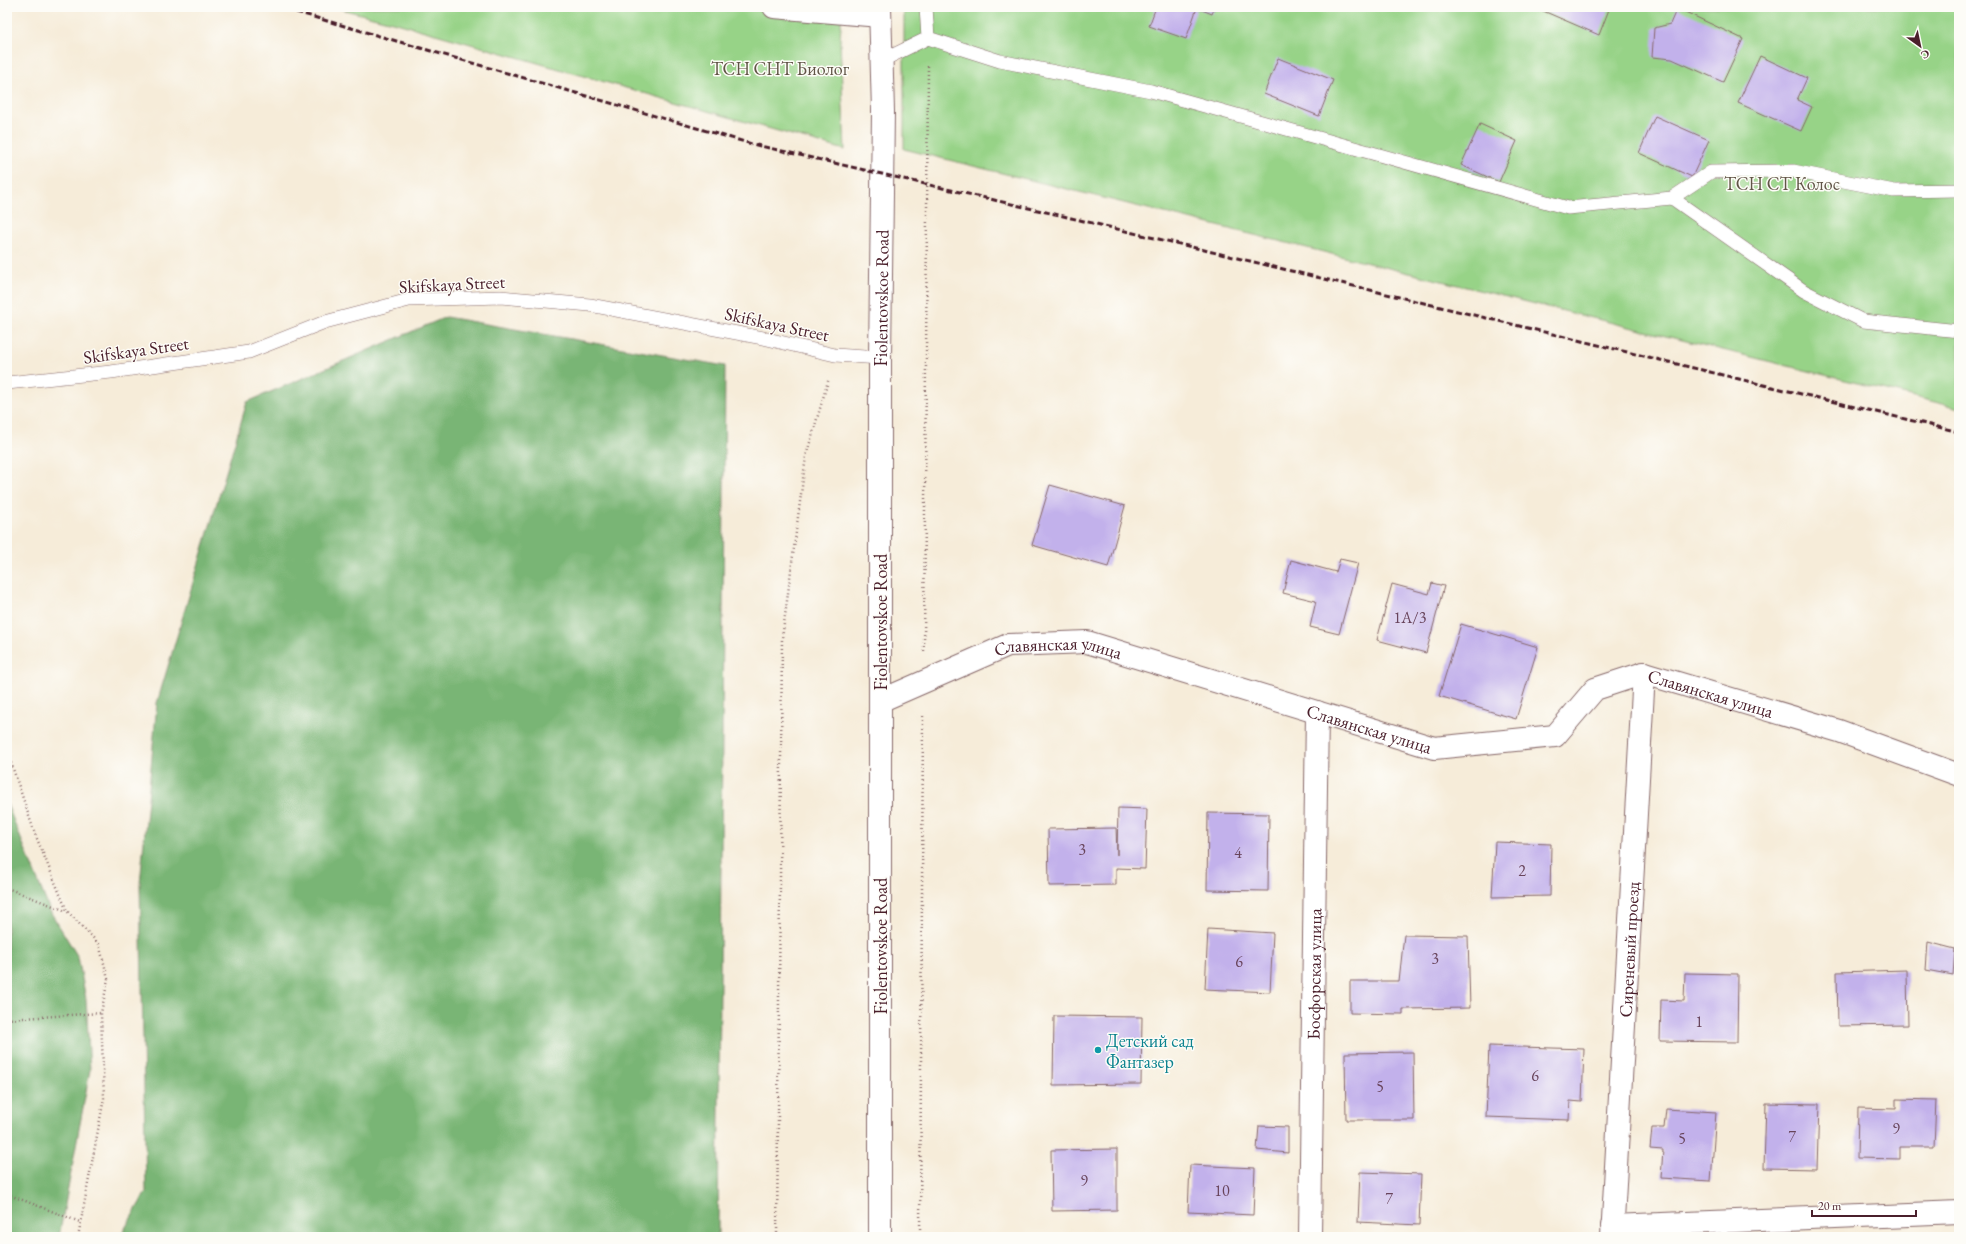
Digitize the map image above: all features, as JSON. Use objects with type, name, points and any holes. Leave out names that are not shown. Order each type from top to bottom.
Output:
[{"type":"street","points":[[774,7],[880,11]]},
{"type":"street","name":"Fiolentovskoe Road","points":[[880,11],[883,110],[880,358],[880,1237]]},
{"type":"street","name":"Славянская улица","points":[[880,701],[1008,646],[1088,642],[1434,748],[1555,736],[1595,689],[1644,672],[1839,731],[1959,774]]},
{"type":"street","name":"Сиреневый проезд","points":[[1644,672],[1612,1232],[1959,1212]]},
{"type":"street","name":"Босфорская улица","points":[[1310,1237],[1317,712]]},
{"type":"lane","points":[[926,7],[928,38]]},
{"type":"lane","points":[[881,61],[928,38],[1000,61],[1151,91],[1568,208],[1672,198],[1711,172],[1793,171],[1894,191],[1959,190]]},
{"type":"lane","points":[[1672,198],[1804,291],[1863,321],[1959,331]]},
{"type":"lane","name":"Skifskaya Street","points":[[7,383],[111,372],[249,352],[325,322],[409,300],[500,297],[590,305],[763,338],[835,356],[880,358]]},
{"type":"path","points":[[920,1237],[928,38]]},
{"type":"path","points":[[776,1237],[782,639],[806,456],[835,356]]},
{"type":"path","points":[[7,735],[8,757],[30,820],[67,911],[99,944],[108,978],[101,1014],[104,1098],[78,1237]]},
{"type":"path","points":[[7,888],[67,911]]},
{"type":"path","points":[[7,1019],[101,1014]]},
{"type":"path","points":[[7,1194],[80,1222]]},
{"type":"green space","name":"ТСН СНТ Биолог","points":[[333,7],[842,7],[840,42],[845,150],[400,24]]},
{"type":"green space","name":"ТСН СТ Колос","points":[[904,7],[1959,7],[1959,408],[904,149]]},
{"type":"green space","points":[[446,317],[725,366],[718,1237],[120,1237],[146,1192],[140,884],[157,703],[247,402]]},
{"type":"green space","points":[[7,804],[50,911],[78,957],[86,999],[90,1070],[59,1237],[7,1237]]},
{"type":"building","points":[[1156,7],[1215,7],[1212,14],[1197,8],[1186,39],[1149,26]]},
{"type":"building","points":[[1534,7],[1610,7],[1599,35]]},
{"type":"building","points":[[1677,8],[1743,39],[1723,82],[1672,59],[1652,57],[1654,28],[1670,24]]},
{"type":"building","points":[[1760,56],[1807,78],[1797,100],[1812,107],[1801,131],[1738,103]]},
{"type":"building","points":[[1278,58],[1333,80],[1319,116],[1264,94]]},
{"type":"building","points":[[1655,116],[1709,140],[1692,177],[1639,153]]},
{"type":"building","points":[[1480,124],[1517,141],[1499,182],[1461,165]]},
{"type":"building","points":[[1050,485],[1125,506],[1108,567],[1032,545]]},
{"type":"building","points":[[1340,559],[1358,563],[1339,634],[1310,627],[1316,601],[1283,593],[1291,560],[1336,572]]},
{"type":"building","points":[[1432,583],[1444,586],[1426,653],[1377,640],[1392,584],[1429,594]]},
{"type":"building","points":[[1461,624],[1538,647],[1516,719],[1439,696]]},
{"type":"building","points":[[1118,808],[1147,809],[1145,869],[1116,868],[1116,885],[1049,886],[1048,829],[1116,828],[1117,855]]},
{"type":"building","points":[[1208,813],[1269,814],[1268,891],[1207,890]]},
{"type":"building","points":[[1495,842],[1551,844],[1550,896],[1492,897]]},
{"type":"building","points":[[1208,929],[1273,933],[1270,992],[1205,989]]},
{"type":"building","points":[[1404,935],[1468,936],[1470,1008],[1403,1009],[1403,1014],[1350,1013],[1350,981],[1399,981]]},
{"type":"building","points":[[1928,942],[1955,949],[1953,975],[1926,970]]},
{"type":"building","points":[[1907,970],[1908,1025],[1838,1026],[1837,972]]},
{"type":"building","points":[[1685,973],[1738,974],[1737,1042],[1660,1041],[1661,1000],[1684,1001]]},
{"type":"building","name":"Детский сад Фантазер","points":[[1054,1016],[1142,1017],[1141,1084],[1053,1085]]},
{"type":"building","points":[[1489,1046],[1584,1049],[1582,1102],[1570,1101],[1569,1120],[1486,1117]]},
{"type":"building","points":[[1413,1052],[1414,1120],[1346,1120],[1345,1053]]},
{"type":"building","points":[[1896,1099],[1936,1100],[1934,1147],[1900,1147],[1900,1159],[1857,1158],[1858,1108],[1896,1109]]},
{"type":"building","points":[[1766,1103],[1819,1104],[1817,1169],[1764,1168]]},
{"type":"building","points":[[1666,1109],[1716,1112],[1711,1181],[1661,1178],[1663,1150],[1650,1149],[1652,1128],[1664,1128]]},
{"type":"building","points":[[1259,1126],[1288,1127],[1288,1153],[1257,1150]]},
{"type":"building","points":[[1958,1132],[1959,1168],[1956,1168]]},
{"type":"building","points":[[1117,1149],[1117,1210],[1052,1211],[1051,1150]]},
{"type":"building","points":[[1190,1165],[1255,1168],[1253,1215],[1188,1212]]},
{"type":"building","points":[[1360,1172],[1421,1174],[1419,1225],[1358,1222]]},
{"type":"railway","points":[[279,7],[752,144],[1059,215],[1959,432]]},
{"type":"place","name":"Детский сад Фантазер","points":[[1098,1050]]}]
